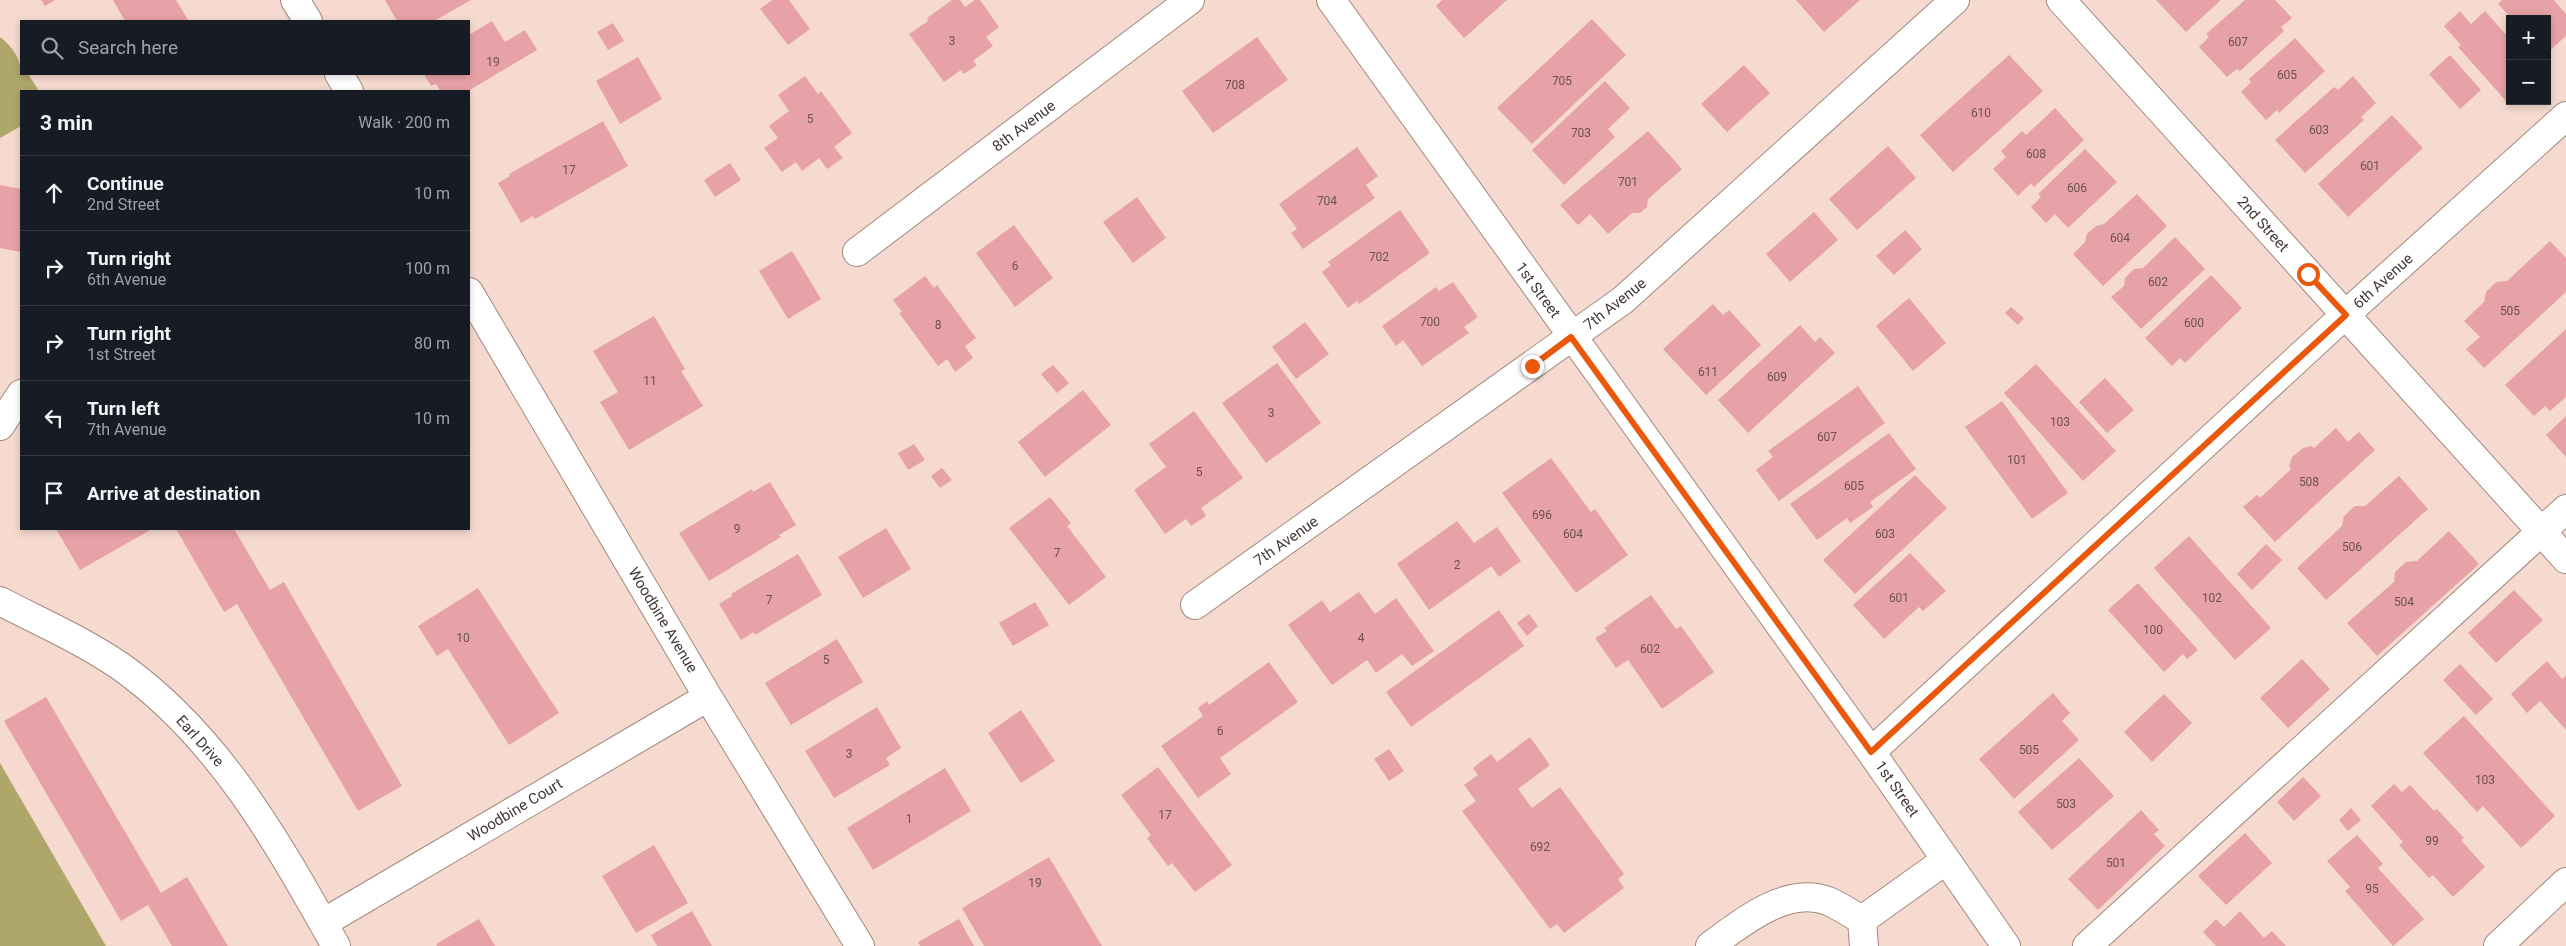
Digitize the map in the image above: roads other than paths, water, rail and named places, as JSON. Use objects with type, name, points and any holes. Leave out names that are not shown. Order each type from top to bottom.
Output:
[{"type":"street","points":[[295,0],[307,20]]},
{"type":"street","name":"8th Avenue","points":[[857,252],[1190,0]]},
{"type":"street","name":"1st Street","points":[[1331,0],[1571,337],[1871,752],[2006,946]]},
{"type":"street","name":"7th Avenue","points":[[1195,605],[1632,293],[1955,0]]},
{"type":"street","name":"2nd Street","points":[[2061,0],[2566,559]]},
{"type":"street","points":[[340,75],[348,90]]},
{"type":"street","name":"6th Avenue","points":[[1871,752],[2346,315],[2566,116]]},
{"type":"street","name":"Woodbine Avenue","points":[[470,294],[708,697],[860,946]]},
{"type":"street","points":[[0,426],[20,396]]},
{"type":"street","points":[[2087,946],[2566,508]]},
{"type":"street","name":"Earl Drive","points":[[0,601],[86,644],[149,688],[204,741],[254,806],[330,935]]},
{"type":"street","name":"Woodbine Court","points":[[330,935],[708,697]]},
{"type":"street","points":[[1710,946],[1737,926],[1789,900],[1808,897],[1827,901],[1863,933],[1946,860]]},
{"type":"street","points":[[2498,946],[2566,882]]}]
